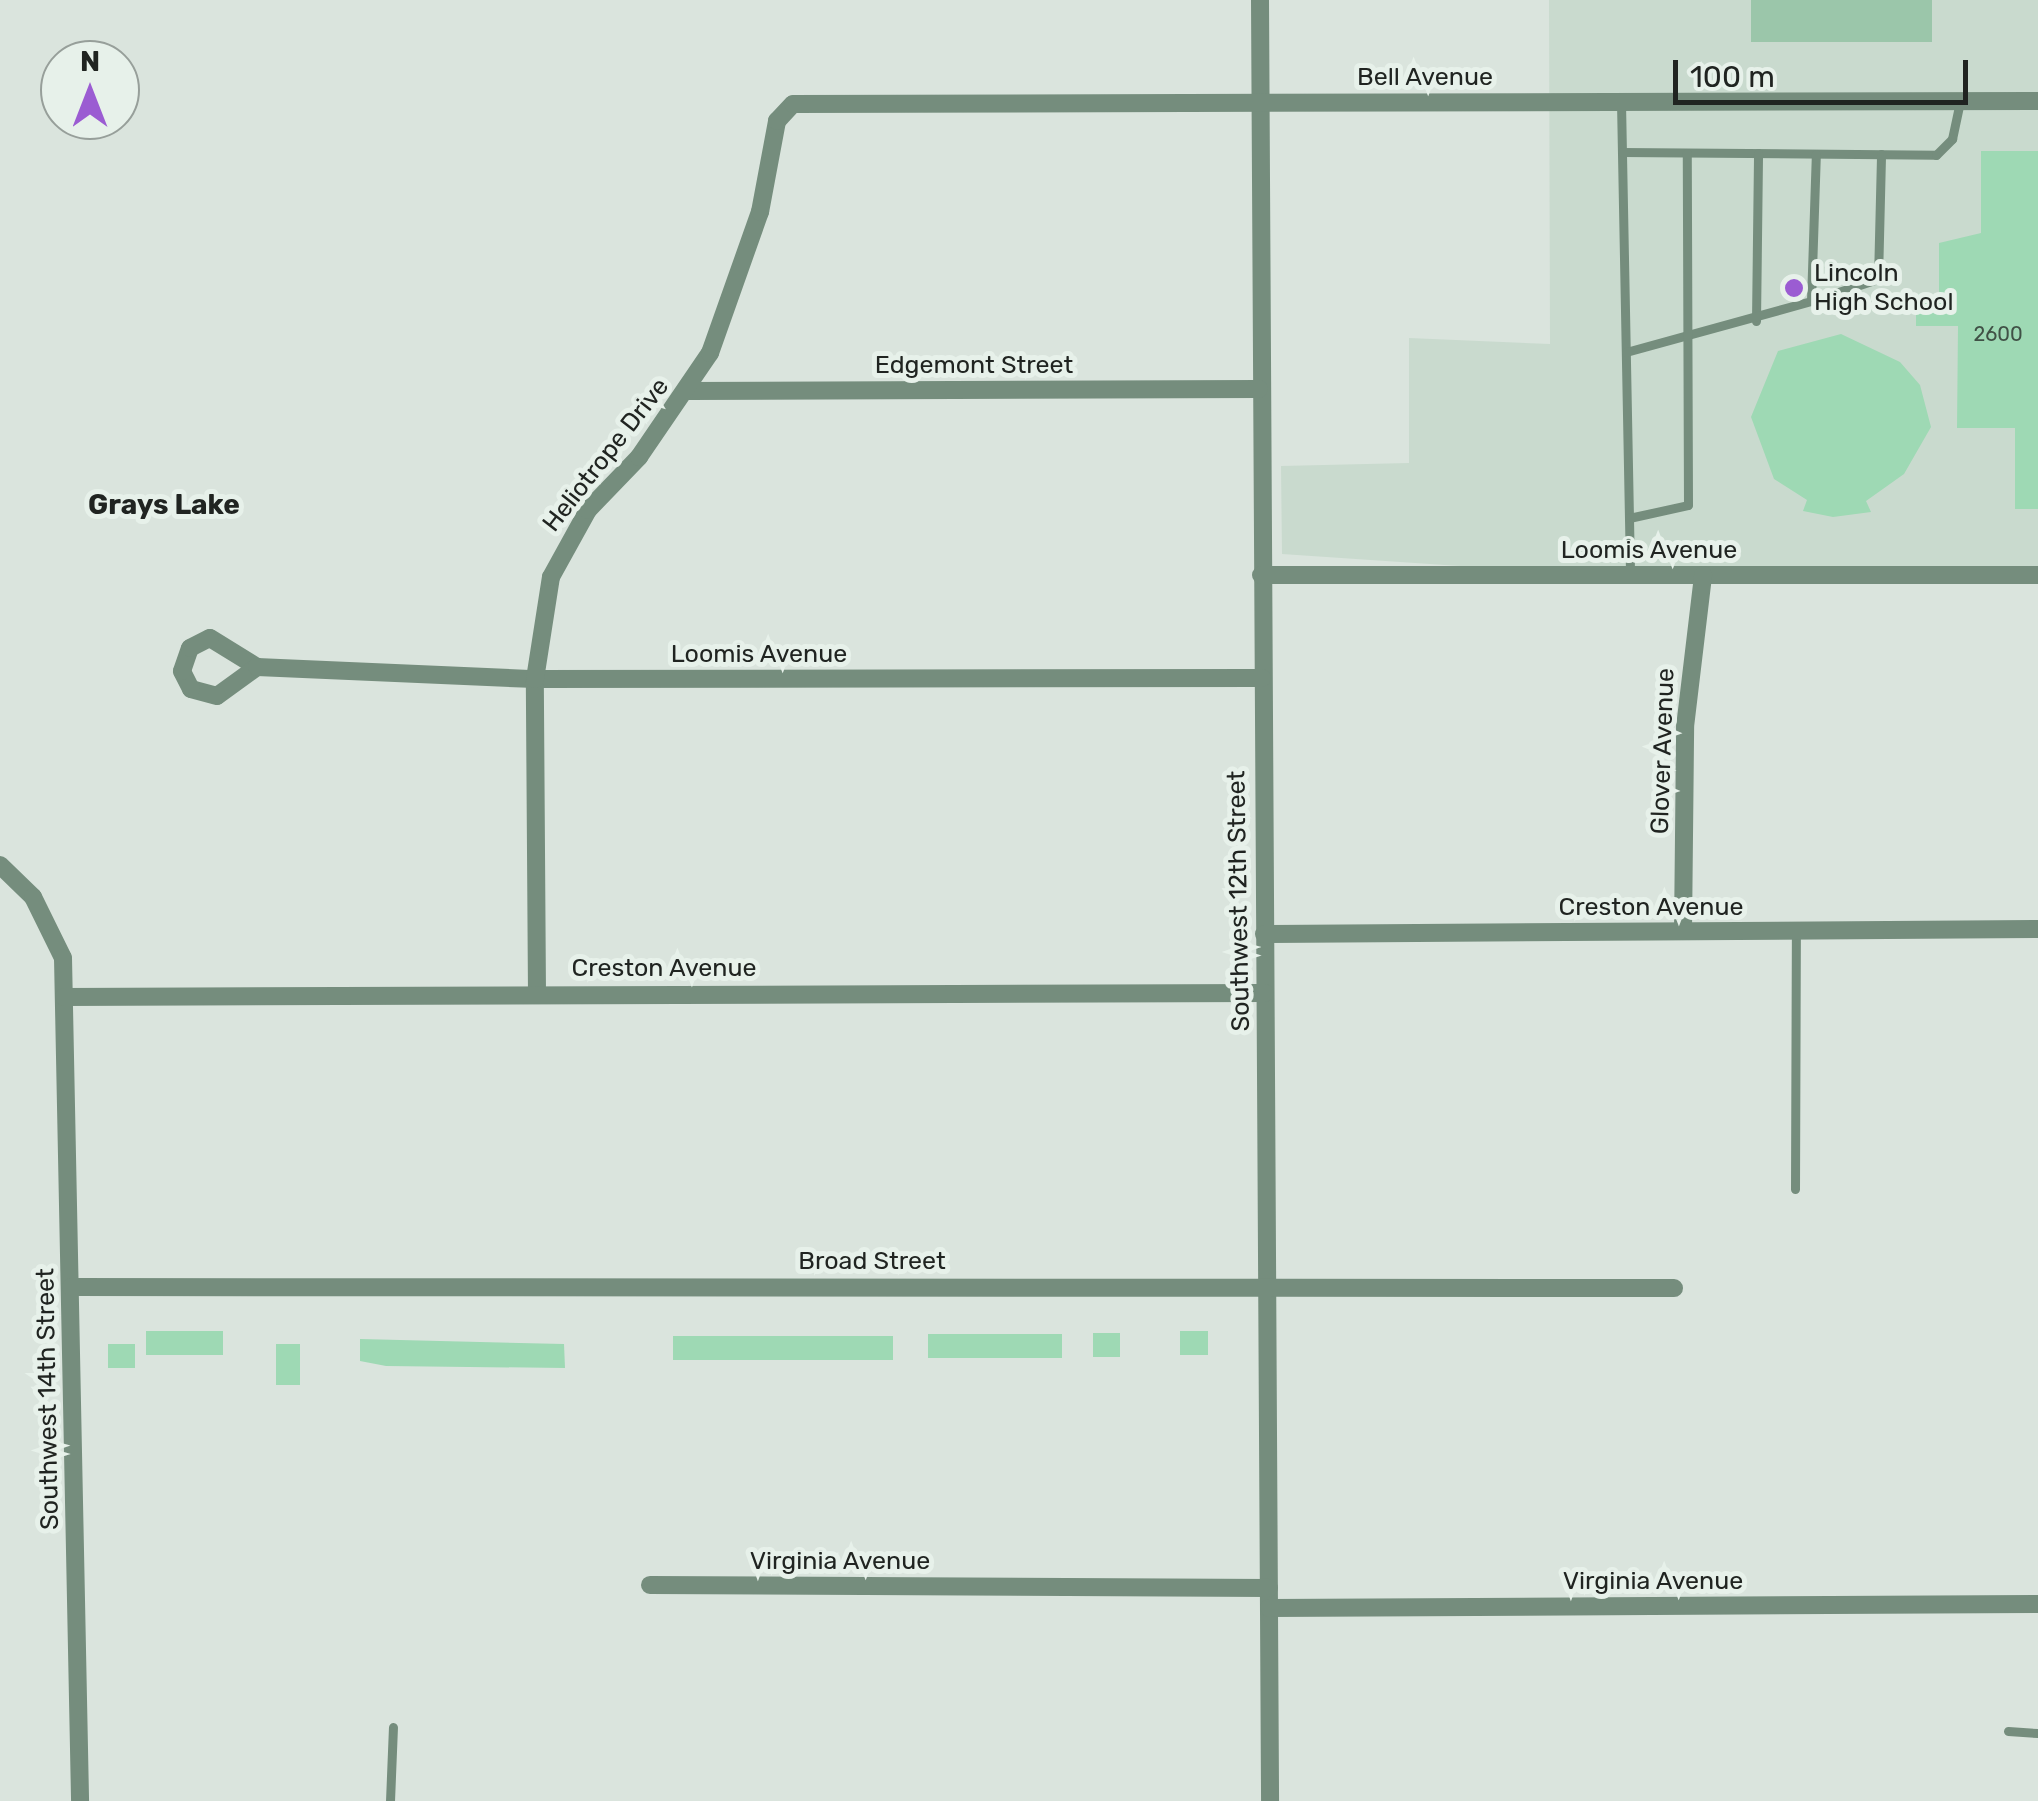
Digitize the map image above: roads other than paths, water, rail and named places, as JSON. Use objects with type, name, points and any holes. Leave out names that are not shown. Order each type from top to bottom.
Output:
[{"type":"street","name":"Southwest 12th Street","points":[[1260,0],[1258,389],[1270,1801]]},
{"type":"street","name":"Bell Avenue","points":[[811,100],[2038,102]]},
{"type":"street","name":"Heliotrope Drive","points":[[537,994],[538,626],[561,553],[689,391],[739,284],[777,121],[811,100]]},
{"type":"street","name":"Edgemont Street","points":[[689,391],[1258,389]]},
{"type":"street","name":"Glover Avenue","points":[[1683,931],[1685,727],[1703,574]]},
{"type":"street","name":"Loomis Avenue","points":[[1260,575],[2038,575]]},
{"type":"street","name":"Loomis Avenue","points":[[257,668],[536,679],[1262,678]]},
{"type":"street","name":"Southwest 14th Street","points":[[0,865],[51,924],[64,997],[80,1801]]},
{"type":"street","name":"Creston Avenue","points":[[1264,934],[2038,929]]},
{"type":"street","name":"Creston Avenue","points":[[64,997],[1265,992]]},
{"type":"street","name":"Broad Street","points":[[71,1288],[1674,1288]]},
{"type":"street","name":"Virginia Avenue","points":[[650,1585],[1269,1588]]},
{"type":"street","name":"Virginia Avenue","points":[[1269,1608],[2038,1604]]},
{"type":"lane","points":[[1621,102],[1630,574]]},
{"type":"lane","points":[[1622,152],[1881,154],[1945,149],[1960,102]]},
{"type":"lane","points":[[1630,518],[1688,505],[1687,153]]},
{"type":"lane","points":[[1756,321],[1758,154]]},
{"type":"lane","points":[[1811,301],[1816,154]]},
{"type":"lane","points":[[1626,352],[1756,321],[1878,280],[1881,154]]},
{"type":"lane","points":[[1795,1189],[1796,931]]},
{"type":"lane","points":[[390,1801],[393,1727]]},
{"type":"lane","points":[[2008,1731],[2038,1734]]},
{"type":"place","name":"Lincoln High School","points":[[1794,288]]},
{"type":"district","name":"Grays Lake","points":[[164,505]]}]
